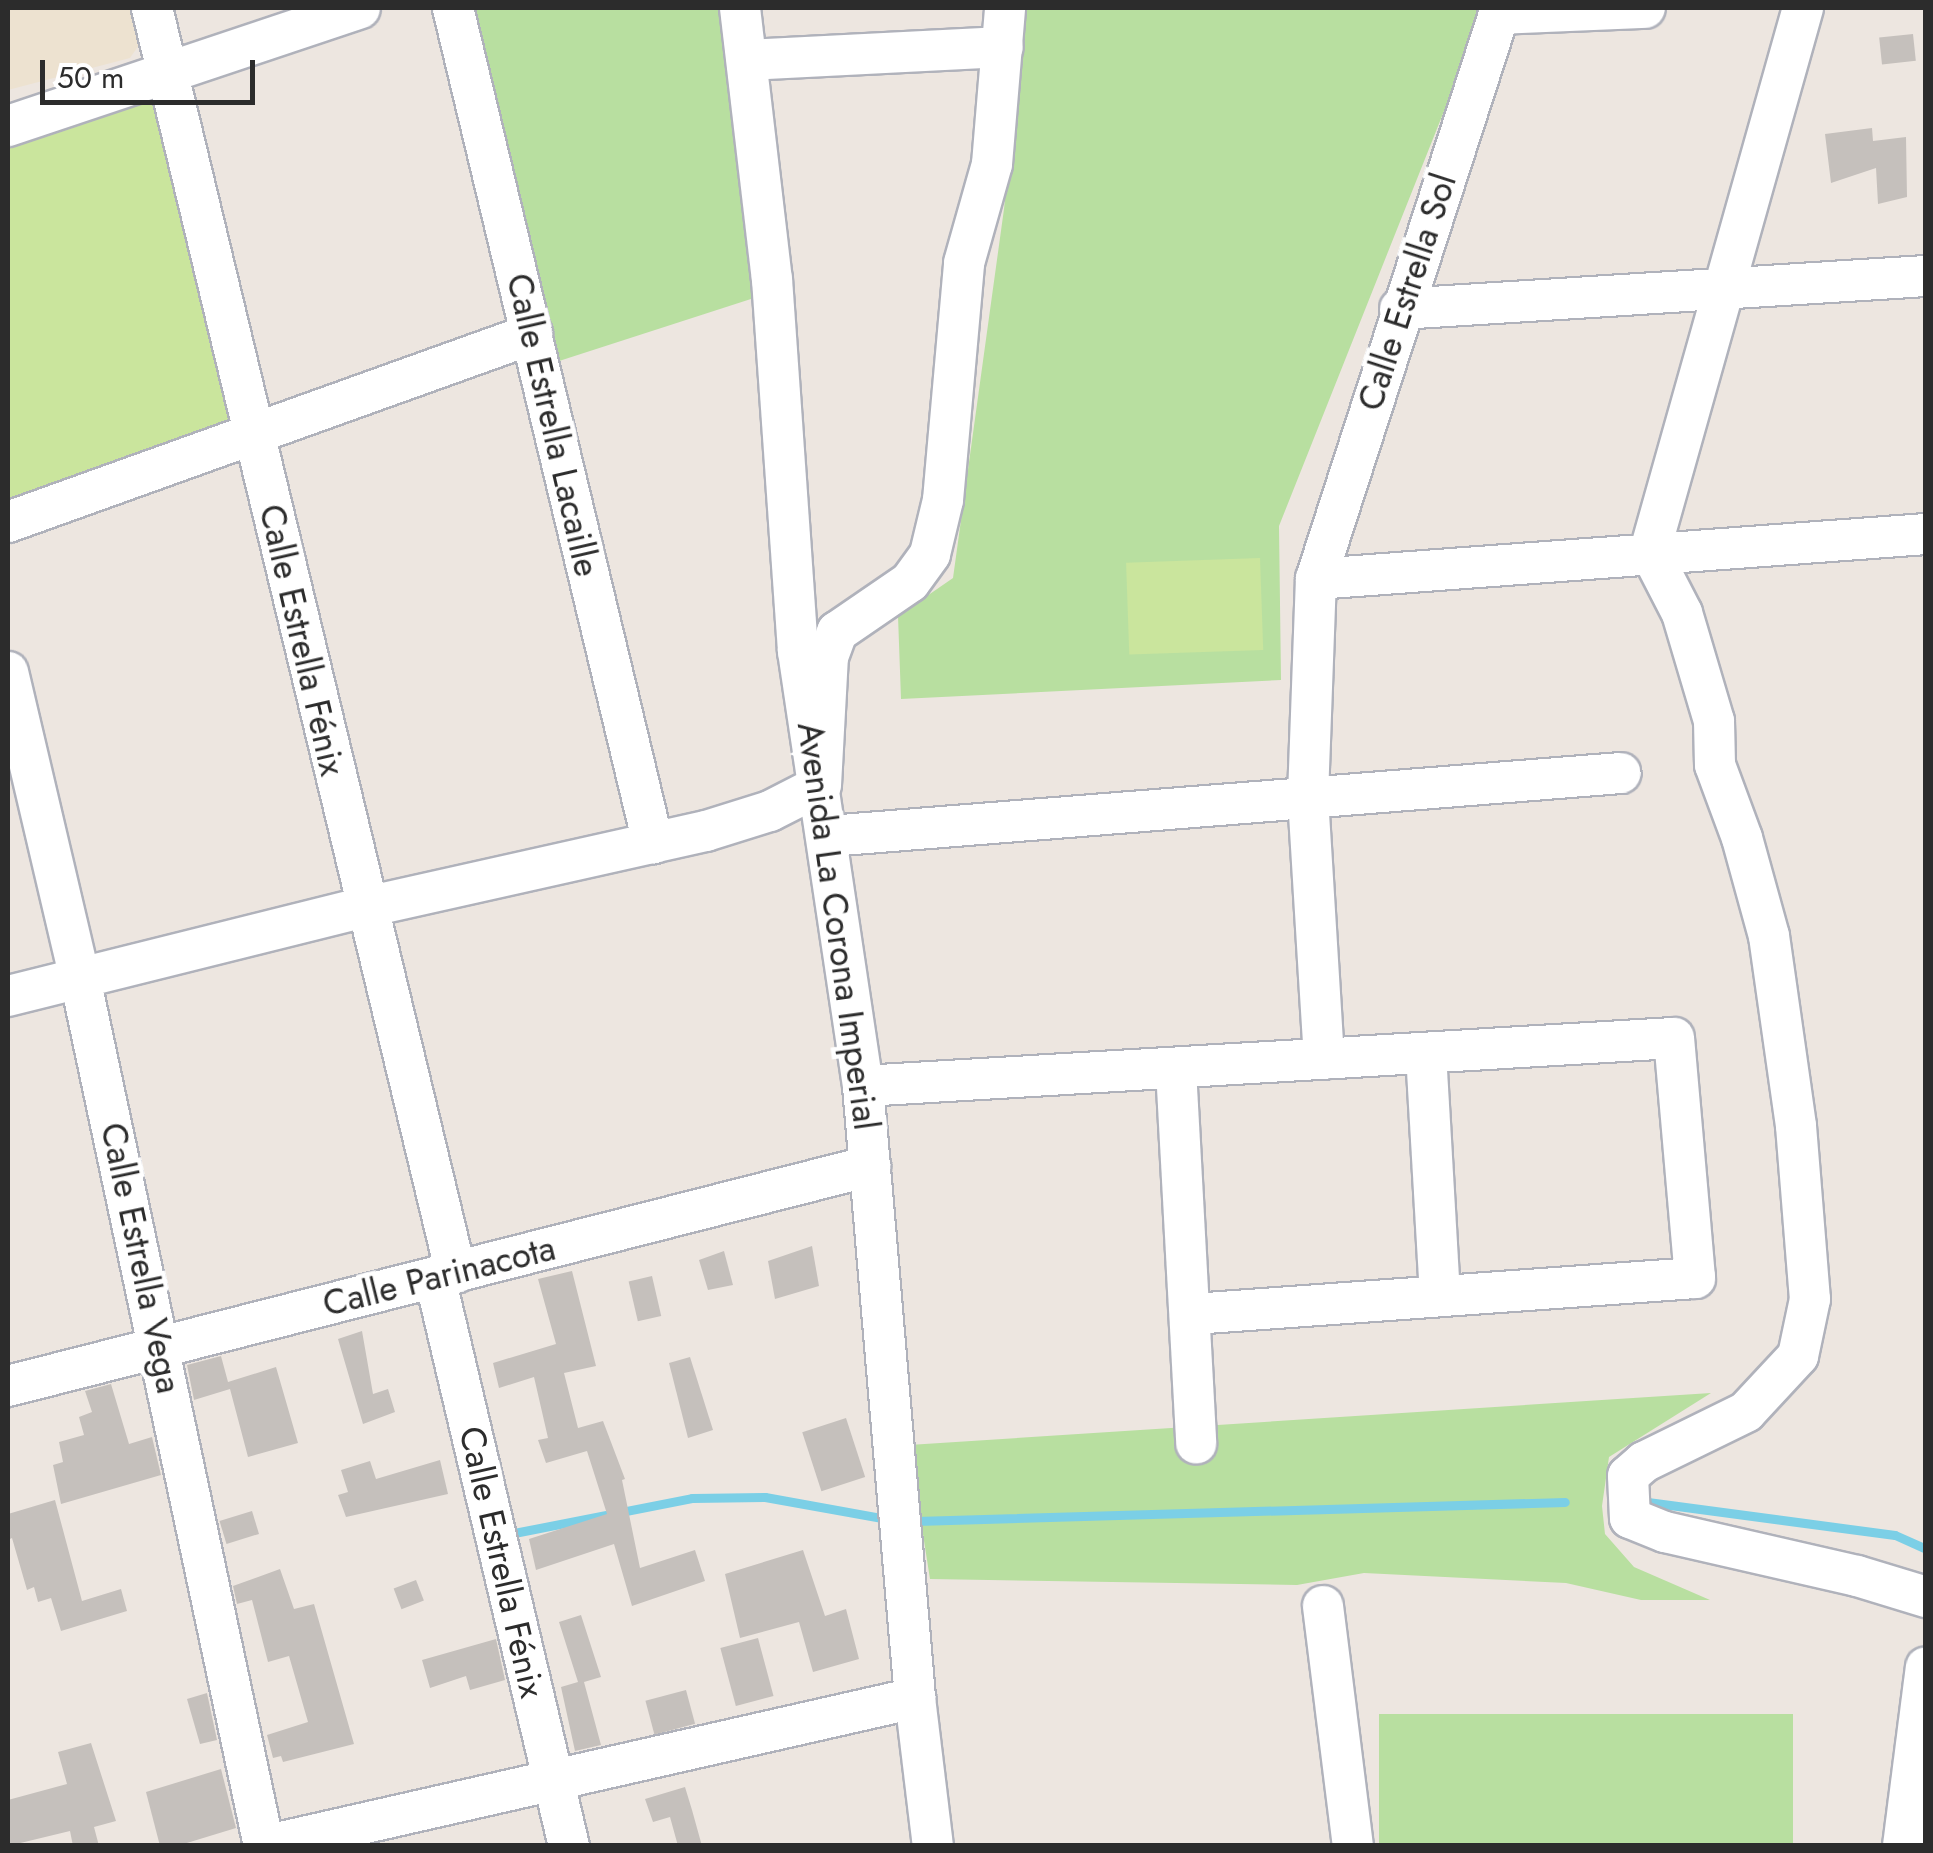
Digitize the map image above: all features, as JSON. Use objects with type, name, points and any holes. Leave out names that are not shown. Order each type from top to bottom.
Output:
[{"type":"street","name":"Calle Estrella Fénix","points":[[152,8],[366,907],[569,1846]]},
{"type":"street","points":[[8,126],[168,76],[360,8]]},
{"type":"street","name":"Calle Estrella Lacaille","points":[[453,8],[653,843]]},
{"type":"street","name":"Avenida La Corona Imperial","points":[[740,8],[772,280],[798,651],[822,785],[863,1086],[915,1698],[934,1846]]},
{"type":"street","points":[[8,996],[366,907],[653,843],[770,811],[822,785],[828,657],[837,632],[910,582],[930,554],[952,426],[964,263],[992,164],[1004,8]]},
{"type":"street","points":[[1500,11],[1644,8]]},
{"type":"street","points":[[1802,8],[1650,552],[1682,613],[1714,721],[1715,766],[1742,838],[1769,936],[1796,1126],[1810,1299],[1798,1356],[1746,1412],[1644,1462],[1628,1476],[1630,1518],[1665,1532],[1858,1576],[1926,1597]]},
{"type":"street","name":"Calle Estrella Sol","points":[[1324,1058],[1308,796],[1316,578],[1400,308],[1500,11]]},
{"type":"street","points":[[746,60],[1003,48]]},
{"type":"street","points":[[1400,308],[1926,276]]},
{"type":"street","points":[[8,522],[532,334]]},
{"type":"street","points":[[1316,578],[1926,534]]},
{"type":"street","name":"Calle Estrella Vega","points":[[8,672],[80,978],[264,1846]]},
{"type":"street","points":[[829,836],[1620,773]]},
{"type":"street","points":[[863,1086],[1674,1038],[1695,1278],[1192,1314]]},
{"type":"street","points":[[1426,1052],[1440,1296]]},
{"type":"street","points":[[1176,1069],[1196,1443]]},
{"type":"street","name":"Calle Parinacota","points":[[8,1386],[870,1166]]},
{"type":"street","points":[[1324,1606],[1353,1846]]},
{"type":"street","points":[[1902,1846],[1926,1667]]},
{"type":"street","points":[[264,1846],[915,1698]]},
{"type":"shaded area","points":[[8,8],[135,8],[139,45],[130,58],[8,90]]},
{"type":"green space","points":[[470,8],[720,8],[754,298],[556,362]]},
{"type":"green space","points":[[1024,8],[1485,8],[1279,526],[1281,680],[901,699],[898,616],[953,578],[1004,209]]},
{"type":"green space","points":[[152,95],[236,419],[8,499],[8,139]]},
{"type":"green space","points":[[1260,558],[1263,650],[1129,655],[1126,563]]},
{"type":"green space","points":[[1711,1393],[1609,1457],[1602,1506],[1605,1534],[1634,1567],[1710,1600],[1641,1600],[1566,1583],[1364,1573],[1297,1585],[930,1579],[909,1445]]},
{"type":"green space","points":[[1379,1714],[1793,1714],[1793,1845],[1379,1845]]},
{"type":"building","points":[[1913,34],[1916,61],[1882,64],[1879,38]]},
{"type":"building","points":[[1872,128],[1873,141],[1906,137],[1907,197],[1878,204],[1876,168],[1831,183],[1825,134]]},
{"type":"building","points":[[812,1246],[819,1286],[775,1299],[768,1261]]},
{"type":"building","points":[[724,1251],[733,1285],[708,1290],[699,1260]]},
{"type":"building","points":[[572,1271],[596,1366],[564,1373],[578,1428],[603,1421],[625,1479],[622,1480],[640,1568],[695,1550],[705,1581],[632,1606],[614,1544],[536,1570],[529,1539],[607,1514],[587,1451],[546,1463],[538,1440],[548,1438],[534,1377],[499,1388],[493,1363],[556,1344],[538,1279]]},
{"type":"building","points":[[652,1276],[661,1316],[638,1321],[629,1281]]},
{"type":"building","points":[[362,1331],[373,1394],[388,1389],[395,1412],[363,1424],[338,1339]]},
{"type":"building","points":[[221,1356],[228,1382],[276,1367],[298,1443],[248,1457],[230,1389],[194,1400],[187,1365]]},
{"type":"building","points":[[690,1357],[713,1430],[688,1438],[669,1363]]},
{"type":"building","points":[[111,1384],[129,1444],[152,1437],[161,1475],[61,1504],[53,1465],[63,1462],[59,1442],[84,1435],[79,1417],[92,1412],[85,1391]]},
{"type":"building","points":[[846,1418],[865,1477],[821,1491],[802,1432]]},
{"type":"building","points":[[440,1460],[448,1494],[346,1517],[338,1495],[348,1492],[341,1470],[370,1461],[376,1479]]},
{"type":"building","points":[[55,1500],[82,1601],[121,1589],[127,1611],[61,1631],[51,1598],[38,1602],[34,1587],[27,1590],[12,1538],[8,1540],[8,1514]]},
{"type":"building","points":[[252,1511],[259,1534],[227,1544],[219,1521]]},
{"type":"building","points":[[803,1550],[825,1616],[846,1609],[859,1659],[813,1672],[799,1622],[740,1638],[725,1574]]},
{"type":"building","points":[[280,1569],[294,1609],[314,1604],[354,1744],[283,1762],[281,1756],[273,1758],[267,1735],[308,1722],[289,1656],[268,1662],[252,1600],[237,1604],[233,1586]]},
{"type":"building","points":[[416,1580],[424,1601],[401,1609],[394,1589]]},
{"type":"building","points":[[581,1615],[601,1677],[584,1682],[601,1745],[575,1751],[561,1687],[578,1682],[559,1622]]},
{"type":"building","points":[[758,1638],[774,1696],[736,1706],[720,1648]]},
{"type":"building","points":[[496,1639],[505,1680],[470,1690],[466,1676],[430,1688],[422,1660]]},
{"type":"building","points":[[686,1690],[695,1724],[654,1735],[645,1701]]},
{"type":"building","points":[[207,1693],[217,1740],[200,1744],[187,1699]]},
{"type":"building","points":[[91,1743],[116,1821],[94,1827],[99,1846],[73,1846],[70,1831],[8,1846],[8,1800],[67,1784],[58,1752]]},
{"type":"building","points":[[221,1769],[236,1828],[177,1846],[160,1846],[146,1792]]},
{"type":"building","points":[[685,1787],[702,1846],[678,1846],[670,1817],[653,1822],[645,1799]]},
{"type":"waterway","points":[[514,1533],[692,1498],[765,1497],[882,1518]]},
{"type":"waterway","points":[[1640,1501],[1895,1535],[1926,1549]]},
{"type":"waterway","points":[[916,1521],[1565,1502]]}]
